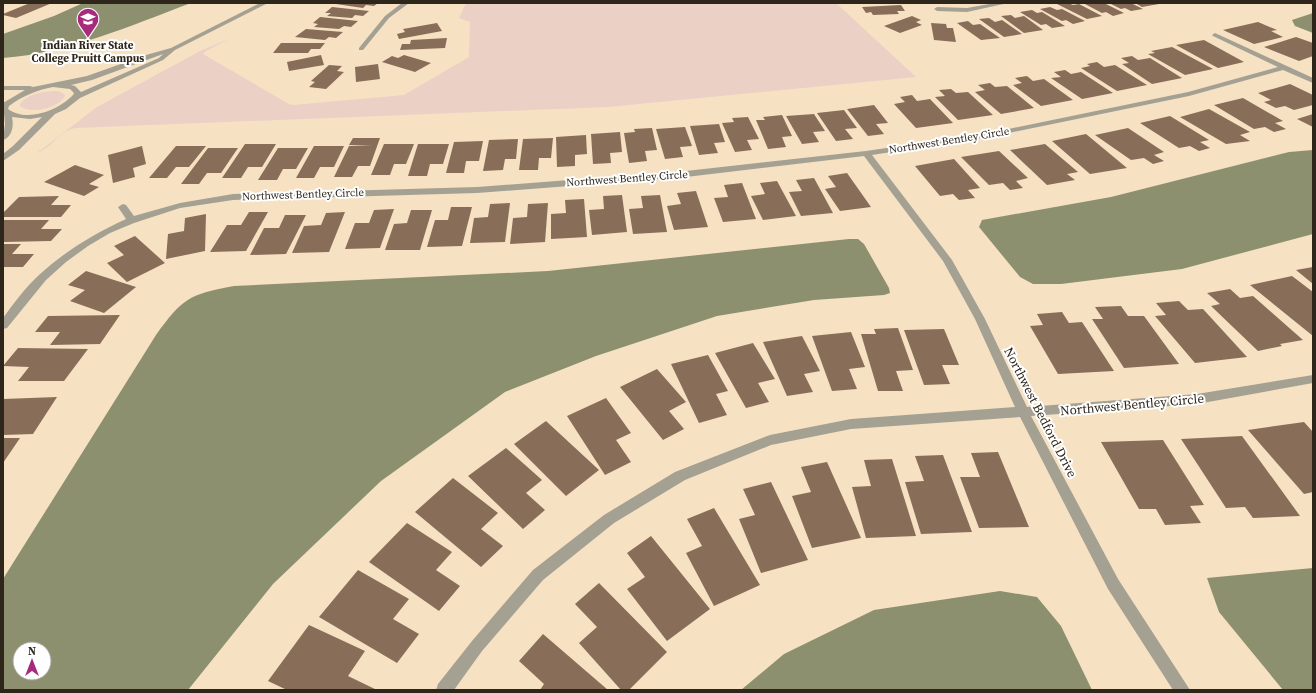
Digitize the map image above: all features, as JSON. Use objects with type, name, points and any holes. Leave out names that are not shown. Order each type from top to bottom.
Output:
[{"type":"street","points":[[3,88],[39,88],[61,85],[89,78],[173,49],[265,3]]},
{"type":"street","points":[[361,49],[388,17],[406,3]]},
{"type":"street","points":[[937,9],[967,10],[1005,3]]},
{"type":"street","points":[[1215,35],[1313,81]]},
{"type":"street","points":[[7,114],[24,117],[36,116],[53,111],[70,103],[77,96],[161,59],[173,49]]},
{"type":"street","name":"Northwest Bentley Circle","points":[[3,325],[42,279],[71,254],[104,232],[131,219],[201,200],[233,196],[477,190],[686,174],[866,153],[997,134],[1189,94],[1284,68]]},
{"type":"street","points":[[61,85],[70,86],[76,89],[78,93],[77,96]]},
{"type":"street","points":[[3,138],[6,135],[10,124],[4,110],[4,105],[17,95],[39,88]]},
{"type":"street","points":[[3,158],[16,148],[53,111]]},
{"type":"street","name":"Northwest Bedford Drive","points":[[866,153],[922,224],[947,260],[980,319],[1024,413],[1113,584],[1182,690]]},
{"type":"street","points":[[123,207],[131,219]]},
{"type":"street","name":"Northwest Bentley Circle","points":[[444,690],[477,646],[538,575],[609,519],[680,476],[770,440],[851,424],[1197,400],[1313,379]]},
{"type":"shaded area","points":[[83,3],[191,3],[122,29],[75,44],[51,51],[3,58],[3,34],[54,16]]},
{"type":"shaded area","points":[[466,3],[836,3],[916,77],[608,107],[75,128],[65,132],[97,107],[200,51],[229,39],[203,54],[289,104],[293,105],[404,95],[469,57],[470,22],[459,18]]},
{"type":"shaded area","points":[[1313,13],[1313,33],[1295,26],[1292,20]]},
{"type":"shaded area","points":[[59,91],[65,95],[62,100],[51,107],[31,110],[20,106],[23,101],[31,96]]},
{"type":"shaded area","points":[[63,133],[60,136],[37,153]]},
{"type":"shaded area","points":[[1313,150],[1313,234],[1182,269],[1061,284],[1033,284],[1020,277],[979,227],[982,220],[1111,197],[1289,152]]},
{"type":"shaded area","points":[[858,239],[864,244],[889,288],[890,293],[884,295],[814,300],[717,316],[596,356],[505,392],[381,481],[273,584],[188,690],[3,690],[3,579],[165,323],[180,306],[188,300],[206,292],[234,286],[548,271]]},
{"type":"shaded area","points":[[1313,568],[1313,690],[1283,690],[1219,612],[1207,578]]},
{"type":"shaded area","points":[[1000,591],[1037,597],[1061,626],[1092,690],[741,690],[784,654],[874,610]]},
{"type":"building","points":[[30,3],[52,3],[16,18],[3,15],[3,14]]},
{"type":"building","points":[[378,3],[374,6],[366,5],[363,8],[336,4]]},
{"type":"building","points":[[1068,3],[1073,5],[1079,4],[1102,16],[1087,19],[1057,4]]},
{"type":"building","points":[[1083,3],[1104,3],[1124,13],[1113,16],[1106,12],[1102,13]]},
{"type":"building","points":[[1109,3],[1131,3],[1143,9],[1131,11],[1125,8],[1121,9]]},
{"type":"building","points":[[1135,3],[1156,3],[1159,4],[1142,7]]},
{"type":"building","points":[[901,5],[905,11],[897,11],[899,14],[873,15],[871,12],[866,13],[862,7]]},
{"type":"building","points":[[332,7],[369,11],[363,16],[355,15],[352,18],[327,16],[331,13],[325,13]]},
{"type":"building","points":[[1050,7],[1057,10],[1062,9],[1085,21],[1073,24],[1066,20],[1062,21],[1040,9]]},
{"type":"building","points":[[1032,10],[1037,13],[1042,12],[1065,26],[1052,28],[1046,24],[1041,25],[1020,12]]},
{"type":"building","points":[[1011,15],[1015,18],[1024,16],[1043,30],[1024,33],[1001,16]]},
{"type":"building","points":[[912,16],[921,20],[916,22],[922,25],[900,33],[884,26]]},
{"type":"building","points":[[320,17],[358,21],[351,27],[344,26],[339,29],[314,27],[318,24],[313,23]]},
{"type":"building","points":[[989,18],[995,22],[1002,20],[1022,34],[1004,37],[979,19]]},
{"type":"building","points":[[968,21],[973,25],[980,24],[1000,38],[981,40],[957,23]]},
{"type":"building","points":[[1258,22],[1277,30],[1271,31],[1283,37],[1254,44],[1223,30]]},
{"type":"building","points":[[437,23],[442,31],[399,39],[397,34],[405,32],[403,29]]},
{"type":"building","points":[[931,23],[946,24],[947,28],[953,28],[956,42],[934,40]]},
{"type":"building","points":[[306,29],[343,32],[336,38],[329,37],[325,40],[295,37]]},
{"type":"building","points":[[1296,37],[1313,43],[1313,56],[1299,61],[1264,47]]},
{"type":"building","points":[[447,38],[445,48],[400,50],[402,44],[410,44],[411,40]]},
{"type":"building","points":[[1204,40],[1244,62],[1218,68],[1176,45]]},
{"type":"building","points":[[281,43],[325,43],[320,49],[311,49],[308,53],[273,53]]},
{"type":"building","points":[[1172,47],[1213,69],[1185,75],[1148,54],[1155,53],[1151,51]]},
{"type":"building","points":[[321,55],[324,65],[289,71],[287,62]]},
{"type":"building","points":[[404,55],[431,63],[415,72],[382,62],[392,56],[398,58]]},
{"type":"building","points":[[1132,56],[1138,60],[1150,58],[1182,78],[1152,84],[1122,64],[1129,63],[1121,58]]},
{"type":"building","points":[[1097,62],[1104,67],[1115,65],[1147,85],[1117,91],[1081,68],[1090,66],[1087,64]]},
{"type":"building","points":[[378,64],[380,79],[356,82],[355,67]]},
{"type":"building","points":[[329,65],[342,66],[337,71],[344,72],[326,89],[309,87],[315,82],[311,81]]},
{"type":"building","points":[[1065,70],[1071,74],[1081,72],[1113,93],[1082,99],[1051,78],[1061,77],[1054,72]]},
{"type":"building","points":[[1027,76],[1033,81],[1044,79],[1073,100],[1041,106],[1013,85],[1022,83],[1015,78]]},
{"type":"building","points":[[990,83],[995,87],[1007,86],[1034,108],[1001,114],[975,92],[985,90],[978,85]]},
{"type":"building","points":[[1290,84],[1313,95],[1313,105],[1294,110],[1285,106],[1276,108],[1264,102],[1271,100],[1258,93]]},
{"type":"building","points":[[951,89],[956,93],[968,92],[993,115],[958,120],[935,97],[945,96],[939,90]]},
{"type":"building","points":[[912,95],[917,101],[930,99],[953,123],[916,128],[894,104],[905,102],[900,97]]},
{"type":"building","points":[[1243,98],[1283,121],[1275,123],[1286,129],[1274,132],[1265,127],[1254,129],[1214,105]]},
{"type":"building","points":[[874,105],[888,123],[876,124],[884,134],[868,136],[847,109]]},
{"type":"building","points":[[1209,109],[1250,132],[1240,135],[1250,141],[1226,144],[1180,117]]},
{"type":"building","points":[[844,110],[857,128],[845,129],[853,139],[836,141],[817,113]]},
{"type":"building","points":[[814,114],[825,131],[813,132],[819,142],[802,144],[786,116]]},
{"type":"building","points":[[1313,114],[1313,127],[1297,119]]},
{"type":"building","points":[[782,115],[792,136],[782,137],[786,147],[768,149],[756,120],[765,120],[763,117]]},
{"type":"building","points":[[1170,116],[1209,140],[1200,142],[1210,148],[1199,151],[1190,146],[1179,148],[1140,123]]},
{"type":"building","points":[[748,117],[759,139],[747,140],[752,150],[735,152],[722,123],[734,122],[732,118]]},
{"type":"building","points":[[719,124],[725,142],[714,143],[718,153],[699,155],[690,126]]},
{"type":"building","points":[[685,127],[692,146],[680,147],[683,157],[665,159],[656,129]]},
{"type":"building","points":[[652,128],[657,150],[645,151],[647,161],[629,163],[624,133],[635,132],[634,129]]},
{"type":"building","points":[[1128,128],[1164,152],[1154,155],[1164,161],[1153,164],[1144,158],[1131,160],[1095,135]]},
{"type":"building","points":[[620,132],[622,152],[610,153],[611,163],[593,164],[591,134]]},
{"type":"building","points":[[1086,134],[1127,168],[1090,174],[1052,141]]},
{"type":"building","points":[[586,135],[587,154],[575,155],[575,166],[557,167],[556,137]]},
{"type":"building","points":[[353,138],[380,138],[370,166],[358,166],[352,177],[334,177],[349,146],[372,146],[349,145]]},
{"type":"building","points":[[553,138],[551,158],[539,158],[538,170],[519,170],[523,139]]},
{"type":"building","points":[[518,139],[516,159],[505,159],[503,170],[483,171],[489,140]]},
{"type":"building","points":[[483,141],[479,161],[466,161],[464,173],[446,173],[454,142]]},
{"type":"building","points":[[245,144],[276,144],[262,167],[248,167],[241,178],[222,178]]},
{"type":"building","points":[[384,144],[414,144],[406,164],[394,164],[390,175],[371,175]]},
{"type":"building","points":[[418,144],[449,144],[443,164],[430,164],[427,176],[408,176]]},
{"type":"building","points":[[1045,144],[1078,172],[1067,174],[1075,180],[1047,185],[1010,150]]},
{"type":"building","points":[[142,146],[146,164],[133,168],[135,177],[113,183],[108,155]]},
{"type":"building","points":[[176,146],[206,146],[189,167],[176,167],[167,178],[149,178]]},
{"type":"building","points":[[314,146],[344,146],[334,167],[320,167],[314,178],[296,178]]},
{"type":"building","points":[[208,148],[238,148],[221,173],[207,173],[199,184],[181,184]]},
{"type":"building","points":[[278,148],[308,148],[296,169],[283,169],[277,180],[258,180]]},
{"type":"building","points":[[999,151],[1028,178],[1016,181],[1023,188],[1010,190],[1003,183],[989,185],[961,157]]},
{"type":"building","points":[[954,159],[980,188],[968,190],[975,198],[959,200],[953,194],[940,196],[915,166]]},
{"type":"building","points":[[75,165],[104,175],[89,184],[99,187],[84,196],[44,182]]},
{"type":"building","points":[[847,173],[871,207],[840,211],[825,189],[836,187],[828,176]]},
{"type":"building","points":[[814,178],[833,213],[801,216],[789,192],[802,191],[796,180]]},
{"type":"building","points":[[777,181],[796,216],[763,220],[751,196],[765,194],[760,183]]},
{"type":"building","points":[[742,183],[756,219],[723,222],[714,198],[728,197],[724,185]]},
{"type":"building","points":[[696,191],[708,227],[674,230],[667,206],[681,204],[677,193]]},
{"type":"building","points":[[622,195],[627,232],[592,235],[589,210],[604,209],[603,196]]},
{"type":"building","points":[[660,195],[667,232],[633,234],[629,209],[643,208],[641,196]]},
{"type":"building","points":[[59,196],[51,205],[71,205],[61,217],[3,217],[3,213],[19,197]]},
{"type":"building","points":[[584,199],[587,237],[551,239],[551,214],[566,213],[565,200]]},
{"type":"building","points":[[510,203],[505,242],[470,243],[474,218],[488,217],[490,204]]},
{"type":"building","points":[[548,203],[545,242],[510,244],[513,218],[527,217],[528,204]]},
{"type":"building","points":[[451,207],[472,207],[462,246],[427,247],[435,220],[448,220]]},
{"type":"building","points":[[394,209],[380,248],[345,249],[355,223],[369,223],[374,210]]},
{"type":"building","points":[[411,210],[432,210],[420,250],[385,250],[394,224],[407,223]]},
{"type":"building","points":[[249,212],[268,212],[246,251],[210,252],[227,225],[241,225]]},
{"type":"building","points":[[345,212],[329,252],[292,253],[304,226],[321,225],[326,213]]},
{"type":"building","points":[[206,214],[205,251],[166,259],[168,234],[184,231],[185,218]]},
{"type":"building","points":[[285,215],[306,215],[286,254],[250,255],[264,228],[279,228]]},
{"type":"building","points":[[3,220],[49,220],[41,229],[62,229],[51,241],[3,242]]},
{"type":"building","points":[[135,236],[165,263],[127,282],[107,263],[124,255],[114,246]]},
{"type":"building","points":[[3,244],[21,244],[12,254],[34,254],[23,267],[3,267]]},
{"type":"building","points":[[1313,267],[1313,284],[1296,270]]},
{"type":"building","points":[[86,271],[136,287],[104,313],[70,301],[85,290],[68,285]]},
{"type":"building","points":[[1292,276],[1313,292],[1313,336],[1250,285]]},
{"type":"building","points":[[1230,289],[1240,298],[1253,296],[1303,340],[1280,344],[1282,346],[1258,351],[1211,306],[1220,304],[1207,293]]},
{"type":"building","points":[[1179,301],[1188,310],[1203,309],[1247,357],[1195,363],[1155,316],[1166,315],[1156,303]]},
{"type":"building","points":[[1121,306],[1128,316],[1144,316],[1179,364],[1124,368],[1092,319],[1103,319],[1095,307]]},
{"type":"building","points":[[1062,312],[1069,323],[1082,322],[1114,371],[1058,374],[1030,326],[1043,325],[1037,314]]},
{"type":"building","points":[[120,315],[100,344],[50,345],[60,332],[35,332],[48,316]]},
{"type":"building","points":[[898,328],[913,370],[896,371],[903,391],[878,391],[861,334],[876,334],[874,329]]},
{"type":"building","points":[[944,329],[959,365],[942,365],[950,384],[924,385],[904,330]]},
{"type":"building","points":[[851,332],[865,367],[849,369],[857,389],[832,391],[812,336]]},
{"type":"building","points":[[802,336],[820,371],[804,374],[813,392],[787,396],[763,342]]},
{"type":"building","points":[[753,343],[775,379],[758,383],[769,402],[746,408],[715,353]]},
{"type":"building","points":[[18,348],[88,349],[64,381],[18,381],[29,367],[3,366]]},
{"type":"building","points":[[708,355],[728,391],[716,394],[727,415],[699,423],[671,364]]},
{"type":"building","points":[[657,369],[686,402],[669,411],[684,429],[663,440],[620,387]]},
{"type":"building","points":[[57,397],[33,434],[3,435],[3,399]]},
{"type":"building","points":[[606,398],[631,433],[616,440],[631,462],[605,475],[567,416]]},
{"type":"building","points":[[546,421],[599,470],[566,496],[514,444]]},
{"type":"building","points":[[1304,422],[1313,432],[1313,492],[1304,494],[1248,430]]},
{"type":"building","points":[[1242,436],[1300,516],[1253,518],[1245,507],[1226,508],[1181,439]]},
{"type":"building","points":[[3,438],[20,438],[3,463]]},
{"type":"building","points":[[1163,440],[1204,505],[1190,506],[1201,523],[1165,525],[1156,509],[1139,509],[1101,442]]},
{"type":"building","points":[[506,448],[542,480],[526,493],[545,510],[523,529],[468,476]]},
{"type":"building","points":[[998,452],[1029,527],[979,528],[960,477],[980,477],[971,453]]},
{"type":"building","points":[[943,455],[972,532],[921,534],[905,482],[924,481],[915,456]]},
{"type":"building","points":[[892,459],[916,536],[866,538],[852,487],[871,486],[864,460]]},
{"type":"building","points":[[827,462],[861,538],[812,548],[792,496],[811,492],[801,467]]},
{"type":"building","points":[[453,478],[498,513],[481,529],[503,546],[481,567],[415,512]]},
{"type":"building","points":[[771,482],[808,560],[761,573],[739,519],[755,515],[743,489]]},
{"type":"building","points":[[714,508],[760,585],[714,606],[686,553],[702,546],[687,519]]},
{"type":"building","points":[[407,523],[452,552],[436,570],[460,586],[439,611],[369,562]]},
{"type":"building","points":[[651,536],[710,609],[667,641],[627,589],[645,577],[627,553]]},
{"type":"building","points":[[358,570],[409,599],[393,619],[419,634],[397,663],[319,617]]},
{"type":"building","points":[[599,583],[667,652],[629,690],[621,690],[579,643],[597,627],[575,604]]},
{"type":"building","points":[[309,625],[365,651],[348,676],[377,690],[287,690],[268,681]]},
{"type":"building","points":[[543,634],[608,690],[540,690],[544,684],[519,661]]},
{"type":"place","name":"Indian River State College Pruitt Campus","points":[[88,38]]}]
